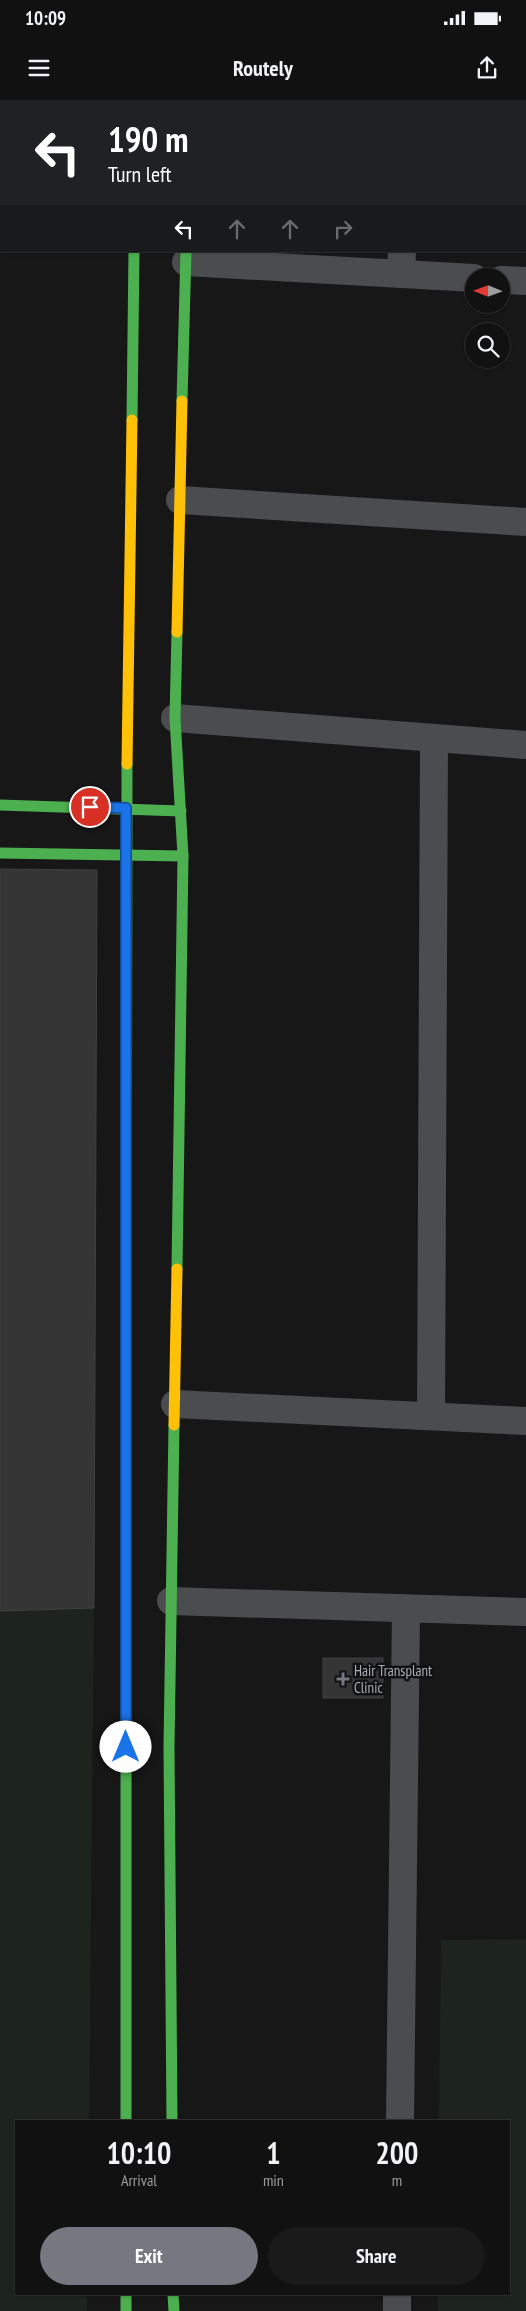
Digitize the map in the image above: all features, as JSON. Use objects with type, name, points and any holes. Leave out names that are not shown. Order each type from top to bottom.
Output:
[{"type":"street","points":[[126,2120],[128,854],[126,808],[134,252]]},
{"type":"street","points":[[172,2120],[169,1747],[183,856],[175,718],[186,256],[401,263],[465,276]]},
{"type":"street","points":[[510,280],[526,281]]},
{"type":"street","points":[[180,500],[526,522]]},
{"type":"street","points":[[175,718],[526,745]]},
{"type":"street","points":[[431,1416],[434,738]]},
{"type":"street","points":[[0,805],[181,811]]},
{"type":"street","points":[[0,853],[183,856]]},
{"type":"street","points":[[175,1404],[526,1421]]},
{"type":"street","points":[[171,1601],[526,1612]]},
{"type":"street","points":[[400,2120],[406,1609]]},
{"type":"street","points":[[126,2295],[126,2311]]},
{"type":"street","points":[[174,2295],[174,2311]]},
{"type":"street","points":[[397,2311],[398,2295]]},
{"type":"shaded area","points":[[94,1608],[89,2120],[15,2120],[15,2295],[87,2295],[87,2311],[0,2311],[0,1611]]},
{"type":"shaded area","points":[[526,1939],[526,2311],[438,2311],[438,2295],[510,2295],[510,2120],[439,2120],[441,1940]]},
{"type":"building","points":[[0,869],[97,870],[94,1608],[0,1611]]},
{"type":"building","points":[[323,1658],[383,1658],[383,1698],[323,1698]]},
{"type":"traffic: fast","points":[[132,420],[134,252]]},
{"type":"traffic: fast","points":[[182,401],[186,252]]},
{"type":"traffic: fast","points":[[177,632],[175,718],[183,856],[177,1269]]},
{"type":"traffic: fast","points":[[126,1459],[127,764]]},
{"type":"traffic: fast","points":[[0,805],[181,811]]},
{"type":"traffic: fast","points":[[0,853],[183,856]]},
{"type":"traffic: fast","points":[[172,2120],[169,1747],[174,1425]]},
{"type":"traffic: fast","points":[[126,1749],[126,2120]]},
{"type":"traffic: fast","points":[[126,2295],[126,2311]]},
{"type":"traffic: fast","points":[[173,2295],[174,2311]]},
{"type":"traffic: slow","points":[[177,632],[182,401]]},
{"type":"traffic: slow","points":[[127,764],[132,420]]},
{"type":"traffic: slow","points":[[174,1425],[177,1269]]},
{"type":"traffic: slow","points":[[126,1459],[126,1749]]},
{"type":"place","name":"Hair Transplant Clinic","points":[[343,1679]]},
{"type":"route","points":[[90,807],[126,808],[128,854],[126,919],[126,1747]]}]
